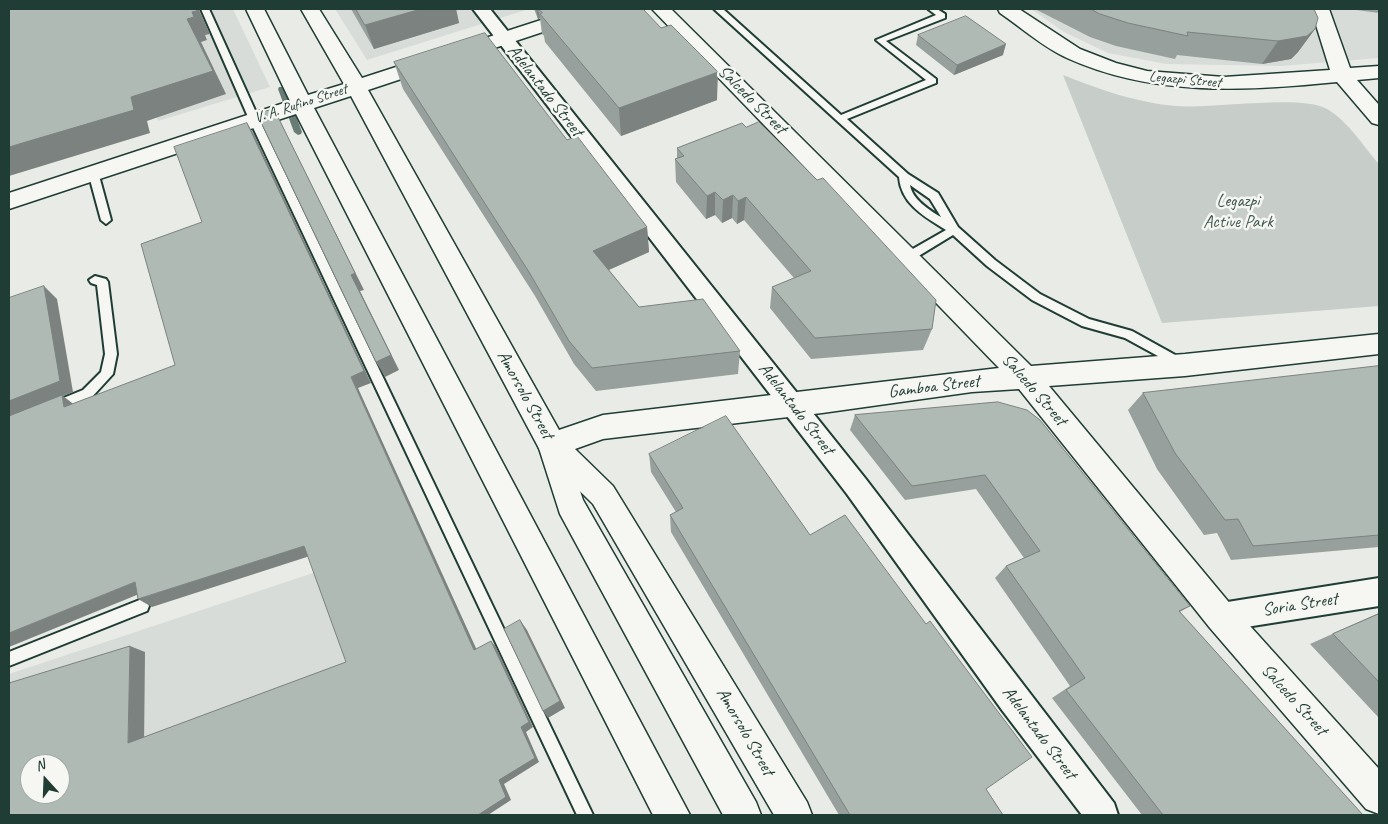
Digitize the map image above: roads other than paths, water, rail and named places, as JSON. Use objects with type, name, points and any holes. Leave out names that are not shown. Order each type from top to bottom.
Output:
[{"type":"main road","points":[[256,9],[672,815]]},
{"type":"main road","name":"Amorsolo Street","points":[[310,9],[356,87],[552,445],[603,494],[794,815]]},
{"type":"main road","name":"V. A. Rufino Street","points":[[9,201],[593,9]]},
{"type":"main road","name":"Salcedo Street","points":[[662,9],[1026,378],[1221,617],[1379,796]]},
{"type":"main road","name":"Legazpi Street","points":[[1007,9],[1073,53],[1109,67],[1147,78],[1196,84],[1228,84],[1379,72]]},
{"type":"main road","points":[[1320,9],[1342,75],[1379,118]]},
{"type":"main road","name":"Gamboa Street","points":[[552,445],[603,427],[792,405],[972,381],[1184,365],[1379,344]]},
{"type":"main road","points":[[552,445],[570,504],[743,815]]},
{"type":"street","name":"Adelantado Street","points":[[481,9],[856,486],[1013,699],[1102,815]]},
{"type":"street","name":"Soria Street","points":[[1221,617],[1379,592]]},
{"type":"lane","points":[[205,9],[254,119],[585,815]]},
{"type":"lane","points":[[718,9],[904,176],[934,196],[954,230]]},
{"type":"lane","points":[[840,119],[933,82],[880,40],[942,16],[932,9]]},
{"type":"lane","points":[[93,172],[106,220]]},
{"type":"lane","points":[[904,176],[905,188],[909,196],[934,219],[954,230],[991,263],[1036,297],[1086,323],[1128,334],[1184,365]]},
{"type":"lane","points":[[908,257],[954,230]]},
{"type":"lane","points":[[44,412],[87,394],[107,374],[111,354],[102,282],[95,280]]},
{"type":"lane","points":[[9,659],[142,606]]},
{"type":"waterway","points":[[282,89],[298,132]]},
{"type":"park label","name":"Legazpi Active Park","points":[[1238,211]]}]
